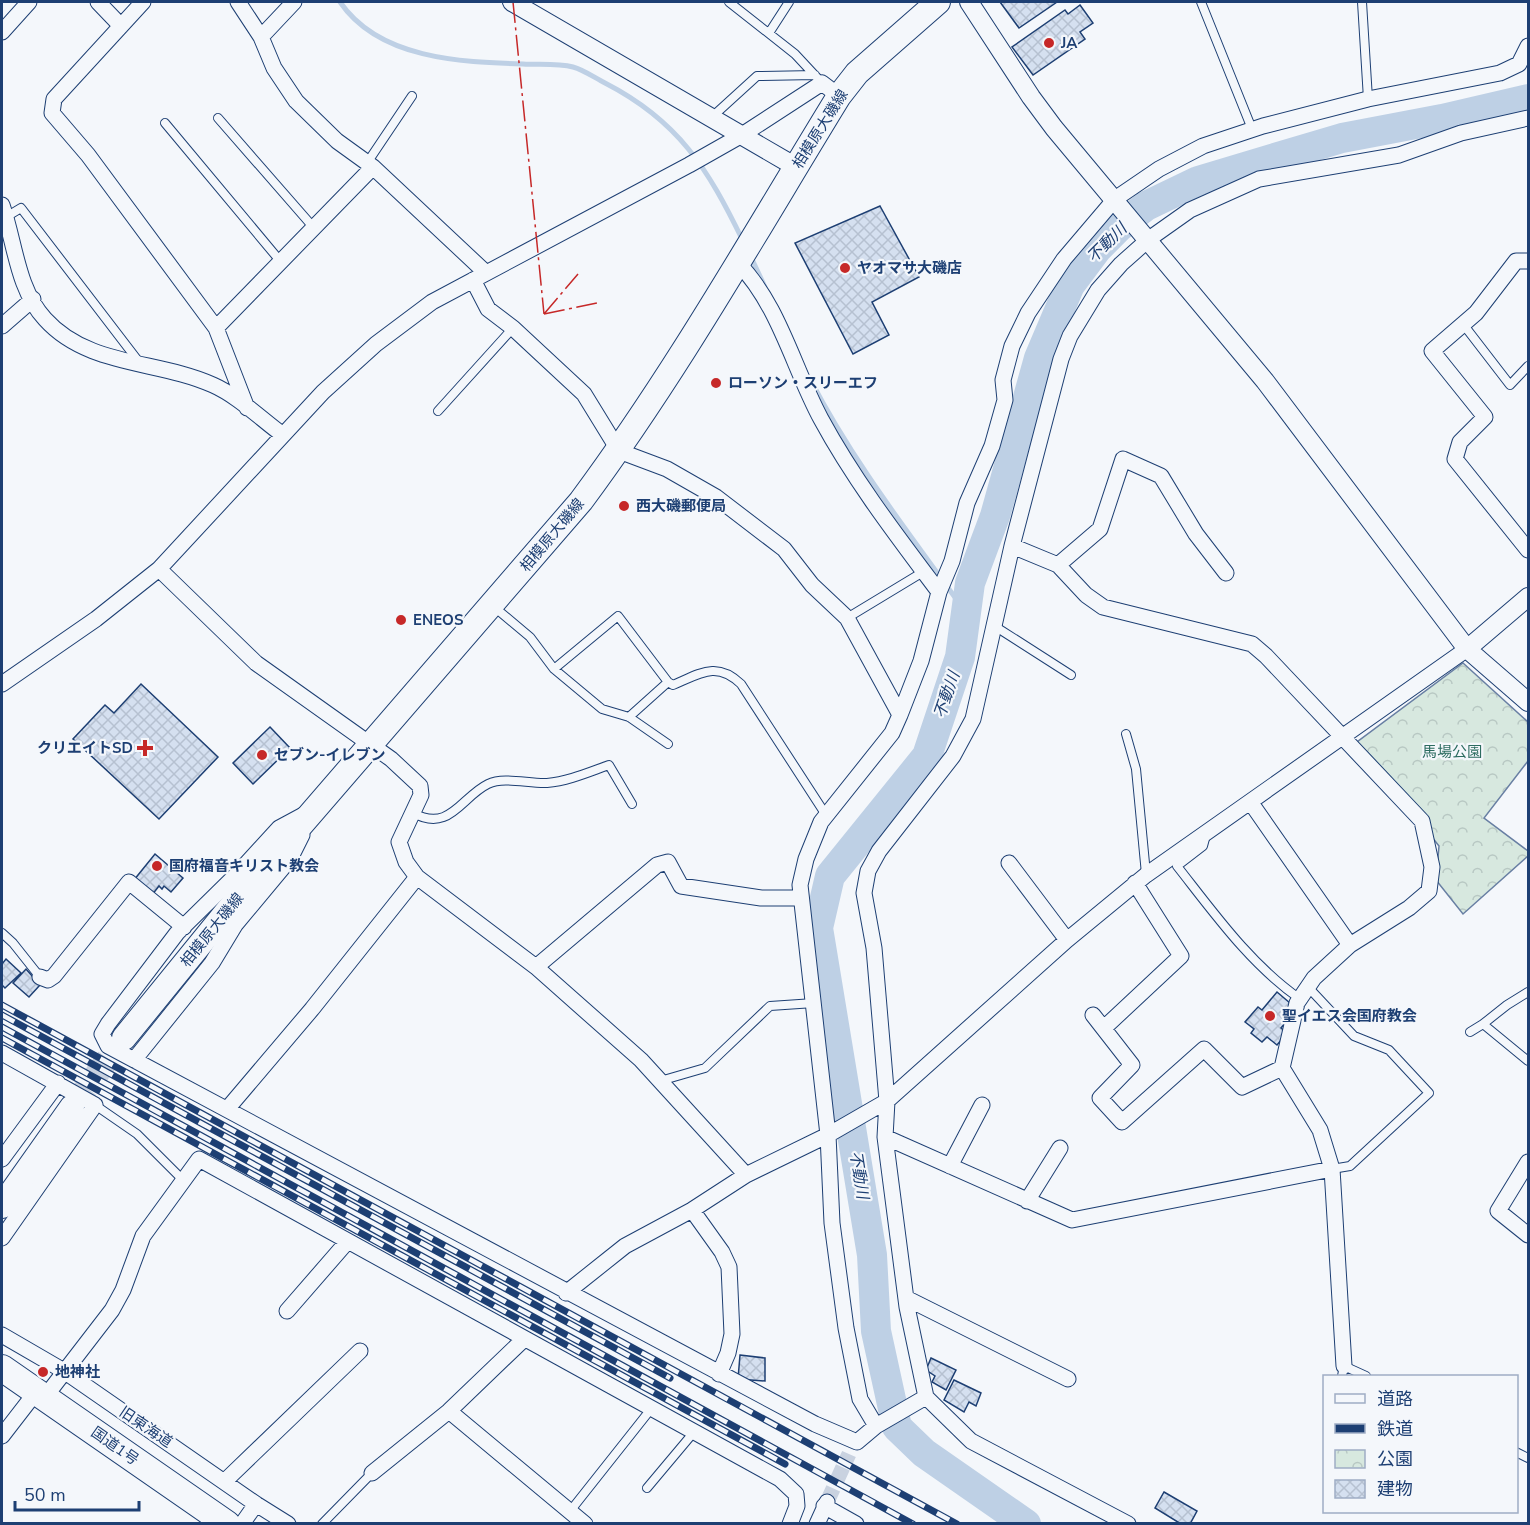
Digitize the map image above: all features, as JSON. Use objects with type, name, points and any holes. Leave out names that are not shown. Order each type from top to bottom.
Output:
[{"type":"highway","name":"国道1号","points":[[2,1368],[227,1524]]},
{"type":"main road","name":"相模原大磯線","points":[[124,1038],[237,899],[581,501],[618,451],[738,263],[796,166],[825,85],[858,73],[938,2]]},
{"type":"main road","points":[[2,1206],[84,1106]]},
{"type":"street","points":[[2,32],[29,2]]},
{"type":"street","points":[[98,2],[121,26]]},
{"type":"street","points":[[143,2],[54,99],[52,113],[88,155],[216,328],[247,408]]},
{"type":"street","points":[[238,2],[261,37],[274,68],[296,101],[338,141],[369,165],[479,276],[488,309],[513,328],[584,394],[618,451],[667,469],[749,520],[784,549],[812,585],[847,618],[900,715]]},
{"type":"street","points":[[261,37],[294,2]]},
{"type":"street","points":[[512,2],[796,166]]},
{"type":"street","points":[[969,2],[1031,97],[1070,148],[1145,234],[1265,381],[1467,649],[1528,702]]},
{"type":"street","points":[[876,1426],[860,1399],[853,1372],[832,1223],[828,1135],[800,885],[806,859],[821,822],[892,733],[900,715],[921,661],[939,592],[952,561],[967,502],[992,446],[1005,400],[1003,380],[1016,338],[1028,313],[1064,260],[1117,201],[1159,169],[1203,146],[1251,129],[1368,99],[1500,73],[1519,64],[1528,46]]},
{"type":"street","points":[[2,684],[96,619],[159,569],[349,367],[432,302],[689,165],[825,85]]},
{"type":"street","points":[[1128,1524],[971,1442],[926,1397],[906,1298],[885,1137],[887,1101],[874,948],[864,894],[868,871],[879,851],[953,756],[973,719],[996,627],[1012,546],[1061,359],[1070,336],[1098,290],[1145,234],[1190,210],[1259,179],[1399,155],[1461,133],[1528,118]]},
{"type":"street","points":[[216,328],[314,228],[369,165]]},
{"type":"street","points":[[4,211],[24,285],[44,319],[70,339],[97,354],[187,375],[215,386],[283,435]]},
{"type":"street","points":[[1528,261],[1516,261],[1476,313],[1432,351],[1485,417],[1460,442],[1455,459],[1528,550]]},
{"type":"street","points":[[738,263],[756,282],[820,417],[850,469],[939,592]]},
{"type":"street","points":[[2,326],[33,299]]},
{"type":"street","points":[[1058,565],[1100,529],[1124,459],[1161,476],[1196,534],[1226,573]]},
{"type":"street","points":[[1012,546],[1058,565],[1086,595],[1103,607],[1252,644],[1422,821],[1432,867],[1429,891],[1409,908],[1350,945],[1304,993],[1282,1068],[1320,1130],[1332,1169],[1343,1371]]},
{"type":"street","points":[[159,569],[256,663],[391,759],[420,786],[421,795],[404,826],[399,842],[406,862],[417,877],[536,967],[619,1039],[746,1175]]},
{"type":"street","points":[[566,1293],[625,1246],[692,1210],[746,1175],[828,1135],[887,1101],[1067,940],[1140,879],[1467,649],[1528,597]]},
{"type":"street","points":[[1251,803],[1350,945]]},
{"type":"street","points":[[315,808],[279,828],[184,927],[160,955],[102,1034],[108,1046],[228,1107],[271,1134],[815,1424],[853,1448],[876,1426],[926,1397]]},
{"type":"street","points":[[134,1060],[212,963],[235,925],[290,859],[315,808]]},
{"type":"street","points":[[536,967],[659,860],[668,862],[681,886],[761,898],[801,898]]},
{"type":"street","points":[[1009,863],[1067,940]]},
{"type":"street","points":[[228,1107],[312,1010],[417,877]]},
{"type":"street","points":[[1104,1028],[1181,956],[1140,879]]},
{"type":"street","points":[[40,977],[48,980],[54,976],[129,882],[184,927]]},
{"type":"street","points":[[1093,1015],[1132,1065],[1100,1098],[1122,1122],[1204,1049],[1242,1087],[1282,1068]]},
{"type":"street","points":[[2,1053],[58,1083],[84,1106],[2,1238]]},
{"type":"street","points":[[2,1159],[58,1083]]},
{"type":"street","points":[[950,1166],[982,1105]]},
{"type":"street","points":[[885,1137],[1027,1202],[1072,1220],[1332,1169]]},
{"type":"street","points":[[1027,1202],[1060,1148]]},
{"type":"street","points":[[2,1436],[64,1371],[112,1310],[123,1290],[143,1236],[199,1159],[523,1340],[780,1479],[796,1494],[797,1506],[790,1524]]},
{"type":"street","points":[[1528,1162],[1498,1211],[1528,1235]]},
{"type":"street","points":[[692,1210],[722,1252],[729,1267],[732,1334],[728,1353],[719,1374]]},
{"type":"street","points":[[287,1311],[347,1242]]},
{"type":"street","points":[[906,1298],[1068,1379]]},
{"type":"street","name":"旧東海道","points":[[2,1335],[64,1371],[288,1524]]},
{"type":"street","points":[[372,1473],[449,1411],[523,1340]]},
{"type":"street","points":[[225,1481],[360,1351]]},
{"type":"street","points":[[449,1411],[571,1510],[585,1524]]},
{"type":"street","points":[[242,1524],[256,1504]]},
{"type":"street","points":[[817,1524],[825,1504],[856,1524]]},
{"type":"lane","points":[[729,2],[795,54],[825,85]]},
{"type":"lane","points":[[769,33],[789,2]]},
{"type":"lane","points":[[1200,2],[1251,129]]},
{"type":"lane","points":[[1362,2],[1368,99]]},
{"type":"lane","points":[[711,118],[757,76],[825,85]]},
{"type":"lane","points":[[369,165],[412,96]]},
{"type":"lane","points":[[218,118],[314,228]]},
{"type":"lane","points":[[165,123],[280,262]]},
{"type":"lane","points":[[4,211],[21,208],[141,364]]},
{"type":"lane","points":[[1463,324],[1510,385],[1528,366]]},
{"type":"lane","points":[[438,411],[513,328]]},
{"type":"lane","points":[[847,618],[923,572]]},
{"type":"lane","points":[[492,605],[531,637],[554,669],[602,709],[629,717],[668,744]]},
{"type":"lane","points":[[554,669],[618,616],[668,682],[674,685],[717,669],[728,672],[741,684],[827,816]]},
{"type":"lane","points":[[996,627],[1071,675]]},
{"type":"lane","points":[[629,717],[668,682]]},
{"type":"lane","points":[[1126,734],[1136,769],[1140,879]]},
{"type":"lane","points":[[413,813],[425,820],[436,819],[458,809],[486,784],[496,781],[558,782],[609,765],[632,804]]},
{"type":"lane","points":[[1207,833],[1203,846],[1177,866],[1251,957],[1274,980],[1304,993],[1354,1036],[1389,1050],[1429,1093],[1350,1166],[1332,1169]]},
{"type":"lane","points":[[2,933],[40,977]]},
{"type":"lane","points":[[1470,1032],[1528,992]]},
{"type":"lane","points":[[660,1081],[705,1068],[770,1006],[814,1003]]},
{"type":"lane","points":[[1484,1024],[1528,1060]]},
{"type":"lane","points":[[84,1106],[137,1134],[184,1181]]},
{"type":"lane","points":[[1343,1371],[1358,1375]]},
{"type":"lane","points":[[571,1510],[651,1409]]},
{"type":"lane","points":[[647,1488],[694,1432]]},
{"type":"lane","points":[[322,1524],[372,1473]]},
{"type":"green space","name":"馬場公園","points":[[1463,663],[1528,722],[1528,761],[1484,818],[1528,851],[1528,856],[1463,914],[1436,880],[1439,846],[1357,742]]},
{"type":"building","points":[[1000,2],[1057,2],[1019,28]]},
{"type":"building","name":"JA","points":[[1080,5],[1093,23],[1080,32],[1085,39],[1033,75],[1012,47],[1065,10],[1068,14]]},
{"type":"building","points":[[880,206],[919,277],[872,302],[889,335],[853,354],[795,243]]},
{"type":"building","name":"クリエイトSD","points":[[141,684],[218,757],[159,819],[73,739],[105,705],[114,713]]},
{"type":"building","name":"セブン-イレブン","points":[[270,727],[290,748],[253,784],[233,763]]},
{"type":"building","name":"国府福音キリスト教会","points":[[155,854],[183,878],[171,892],[164,886],[162,889],[159,886],[152,895],[134,880]]},
{"type":"building","points":[[6,959],[21,973],[5,988],[2,985],[2,964]]},
{"type":"building","points":[[26,969],[40,985],[29,997],[13,983]]},
{"type":"building","name":"聖イエス会国府教会","points":[[1277,992],[1297,1009],[1281,1028],[1287,1033],[1277,1045],[1267,1037],[1262,1042],[1251,1033],[1254,1029],[1245,1022],[1258,1007],[1262,1010]]},
{"type":"building","points":[[740,1355],[765,1358],[765,1381],[738,1379]]},
{"type":"building","points":[[931,1358],[956,1370],[946,1390],[932,1382],[935,1376],[926,1370]]},
{"type":"building","points":[[954,1380],[981,1393],[976,1406],[969,1402],[964,1412],[944,1400]]},
{"type":"building","points":[[1164,1492],[1197,1511],[1190,1524],[1181,1524],[1155,1508]]},
{"type":"waterway","points":[[340,2],[356,21],[376,35],[422,54],[448,59],[573,67],[631,98],[653,114],[689,149],[717,191],[743,241]]},
{"type":"waterway","name":"不動川","points":[[1026,1524],[924,1453],[897,1427],[876,1331],[872,1255],[818,928],[830,876],[927,756],[960,657],[970,583],[995,516],[1039,358],[1070,285],[1097,249],[1119,227],[1146,206],[1198,181],[1342,138],[1442,119],[1528,99]]},
{"type":"waterway","points":[[750,255],[765,287]]},
{"type":"waterway","points":[[810,379],[845,441],[967,614]]},
{"type":"tunnel","points":[[72,1107],[124,1038]]},
{"type":"tunnel","points":[[827,1502],[849,1454]]},
{"type":"railway","points":[[2,1005],[957,1524]]},
{"type":"railway","points":[[2,1015],[670,1378]]},
{"type":"railway","points":[[2,1027],[913,1524]]},
{"type":"railway","points":[[2,1038],[785,1464]]},
{"type":"power","points":[[513,2],[544,314]]},
{"type":"power","points":[[544,314],[578,274]]},
{"type":"power","points":[[544,314],[597,303]]},
{"type":"place","name":"JA","points":[[1049,43]]},
{"type":"place","name":"ヤオマサ大磯店","points":[[845,268]]},
{"type":"place","name":"ローソン・スリーエフ","points":[[716,383]]},
{"type":"place","name":"西大磯郵便局","points":[[624,506]]},
{"type":"place","name":"ENEOS","points":[[401,620]]},
{"type":"place","name":"クリエイトSD","points":[[145,748]]},
{"type":"place","name":"セブン-イレブン","points":[[262,755]]},
{"type":"place","name":"国府福音キリスト教会","points":[[157,866]]},
{"type":"place","name":"聖イエス会国府教会","points":[[1270,1016]]},
{"type":"place","name":"地神社","points":[[43,1372]]}]
